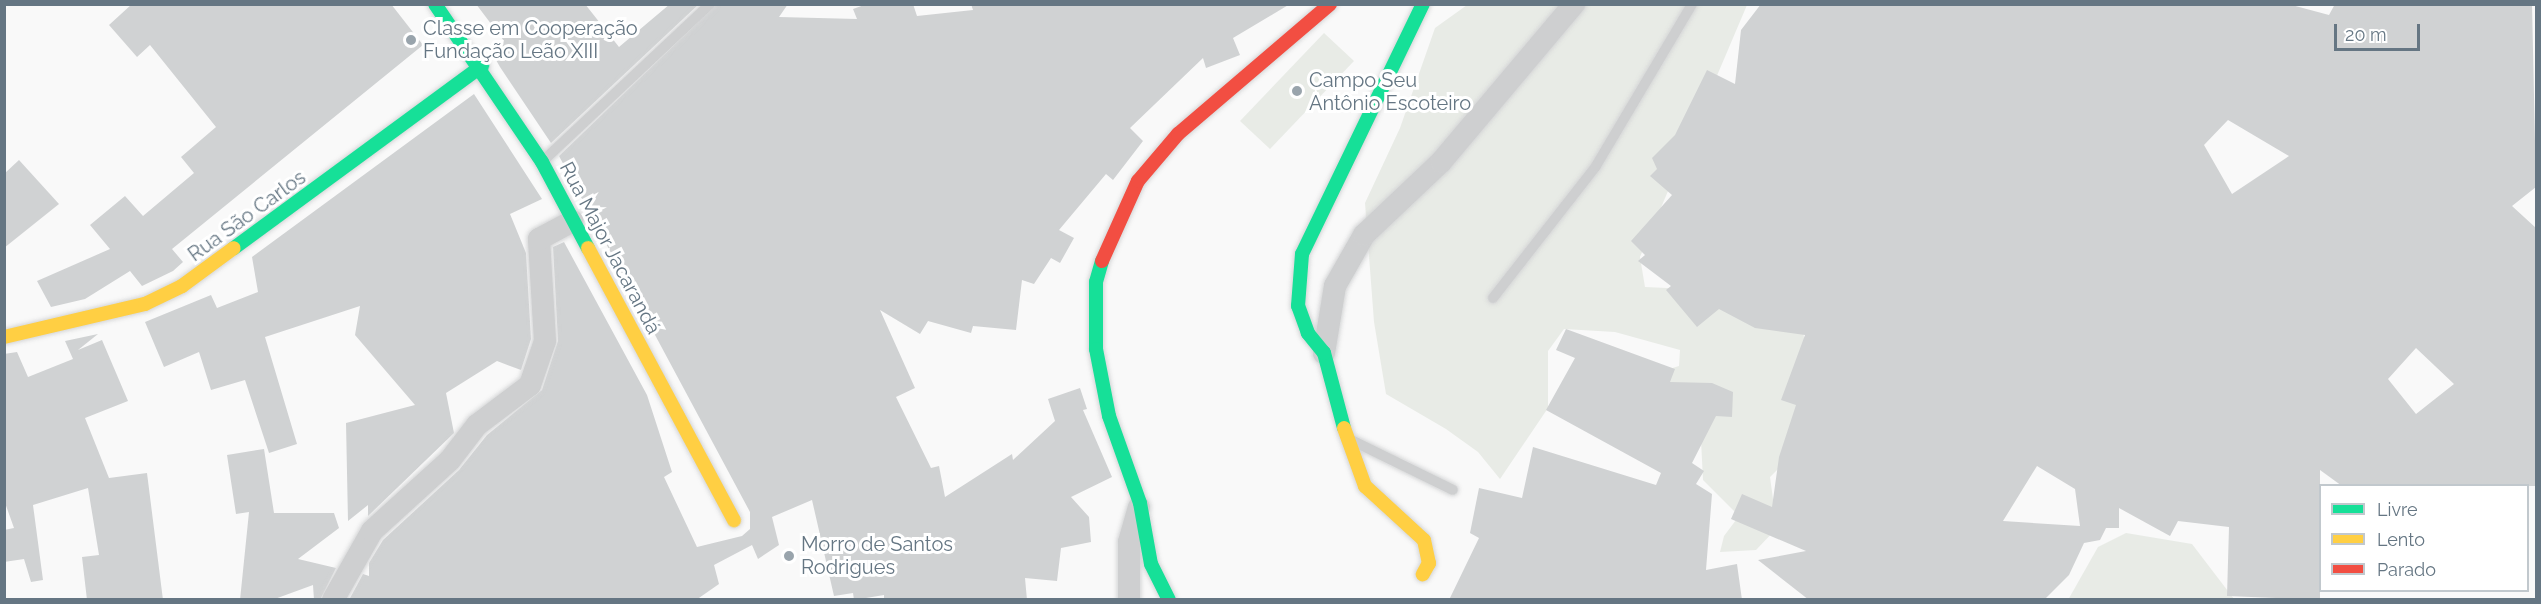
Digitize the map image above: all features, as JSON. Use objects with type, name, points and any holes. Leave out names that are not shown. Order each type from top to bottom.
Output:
[{"type":"street","points":[[1169,600],[1151,564],[1140,503],[1109,416],[1096,349],[1096,282],[1110,234],[1138,181],[1178,134],[1330,4]]},
{"type":"street","points":[[1324,353],[1308,333],[1298,306],[1302,254],[1423,4]]},
{"type":"street","points":[[1423,574],[1429,563],[1424,540],[1396,509],[1365,486],[1345,437],[1324,353],[1335,286],[1364,235],[1441,162],[1574,4]]},
{"type":"street","name":"Rua Major Jacarandá","points":[[438,5],[482,66],[542,162],[734,520]]},
{"type":"street","name":"Rua São Carlos","points":[[4,337],[145,304],[182,286],[482,66]]},
{"type":"street","points":[[333,600],[372,531],[450,460],[477,425],[530,385],[545,341],[539,240],[573,221]]},
{"type":"street","points":[[1129,600],[1129,543],[1140,503]]},
{"type":"lane","points":[[542,162],[710,4]]},
{"type":"lane","points":[[1493,298],[1596,166],[1692,4]]},
{"type":"lane","points":[[1345,437],[1453,490]]},
{"type":"shaded area","points":[[1467,5],[1747,5],[1640,257],[1645,287],[1711,290],[1802,322],[1807,362],[1784,463],[1770,477],[1777,528],[1756,550],[1720,552],[1724,536],[1739,516],[1703,480],[1700,420],[1651,396],[1666,370],[1679,366],[1680,350],[1615,332],[1564,329],[1548,351],[1548,408],[1500,479],[1478,452],[1446,429],[1386,394],[1374,322],[1365,203],[1400,128],[1435,28]]},
{"type":"shaded area","name":"Campo Seu Antônio Escoteiro","points":[[1324,33],[1354,61],[1270,149],[1240,121]]},
{"type":"shaded area","points":[[2126,533],[2192,544],[2234,599],[2068,600],[2098,547]]},
{"type":"building","points":[[132,4],[391,4],[423,45],[172,249],[183,262],[173,271],[142,286],[130,271],[85,299],[51,307],[37,281],[110,249],[90,225],[125,196],[143,216],[194,173],[181,157],[216,127],[150,45],[137,57],[109,25]]},
{"type":"building","points":[[476,4],[585,4],[619,47],[670,4],[699,4],[551,143],[491,51],[504,41]]},
{"type":"building","points":[[717,4],[788,4],[779,17],[857,19],[853,9],[867,4],[913,4],[917,16],[973,10],[971,4],[1290,4],[1233,38],[1240,55],[1206,68],[1203,58],[1130,128],[1143,141],[1113,180],[1106,174],[1059,230],[1074,238],[1060,263],[1051,258],[1034,284],[1022,280],[1016,330],[973,326],[971,333],[928,321],[920,334],[880,310],[915,388],[896,397],[931,468],[939,466],[945,497],[1012,454],[1013,460],[1055,421],[1048,399],[1080,388],[1087,409],[1083,410],[1112,477],[1071,497],[1089,517],[1091,542],[1061,548],[1057,581],[1025,578],[1027,600],[884,600],[884,595],[854,600],[853,593],[834,596],[812,500],[772,517],[779,545],[758,559],[752,545],[714,565],[719,584],[696,600],[349,600],[363,574],[369,576],[369,563],[383,540],[459,470],[487,435],[542,390],[558,341],[553,247],[564,242],[647,395],[672,472],[664,477],[697,547],[742,536],[750,529],[750,512],[559,156]]},
{"type":"building","points":[[1761,4],[2288,4],[2329,15],[2335,4],[2532,4],[2536,187],[2512,206],[2536,228],[2536,486],[2529,486],[2529,484],[2339,484],[2320,470],[2320,600],[2227,596],[2229,527],[2178,521],[2170,536],[2119,508],[2119,528],[2106,528],[2100,540],[2084,543],[2069,575],[2044,600],[1809,600],[1758,560],[1806,551],[1731,519],[1742,494],[1772,507],[1779,457],[1796,405],[1781,400],[1805,335],[1755,328],[1719,309],[1697,327],[1666,290],[1671,286],[1638,261],[1645,255],[1631,241],[1672,195],[1650,176],[1657,169],[1652,158],[1675,135],[1707,70],[1735,84],[1741,30]],"holes":[[[2228,120],[2289,156],[2232,194],[2204,145]],[[2416,348],[2454,384],[2416,414],[2388,379]],[[2037,466],[2075,489],[2080,526],[2003,521]]]},
{"type":"building","points":[[474,94],[542,199],[510,214],[526,253],[531,339],[521,370],[497,361],[446,393],[454,433],[368,516],[368,505],[348,521],[346,423],[415,405],[355,335],[360,306],[265,337],[297,444],[269,453],[245,380],[211,390],[199,352],[164,367],[145,322],[211,295],[217,308],[258,292],[252,257]]},
{"type":"building","points":[[19,160],[59,204],[4,248],[4,174]]},
{"type":"building","points":[[1566,329],[1675,369],[1670,382],[1712,383],[1733,392],[1732,417],[1716,416],[1692,463],[1704,471],[1696,484],[1712,494],[1706,570],[1737,564],[1742,600],[1449,600],[1479,538],[1470,533],[1479,488],[1522,498],[1533,447],[1656,485],[1661,473],[1546,410],[1575,358],[1556,350]]},
{"type":"building","points":[[98,334],[78,350],[102,340],[128,401],[85,418],[109,478],[147,473],[163,600],[87,600],[82,557],[99,555],[88,488],[33,505],[43,580],[31,582],[24,559],[4,562],[4,530],[14,528],[4,500],[4,354],[17,352],[28,377],[73,359],[65,341]]},
{"type":"building","points":[[264,449],[274,513],[334,513],[339,528],[298,559],[336,568],[320,600],[314,600],[313,585],[272,600],[240,600],[249,512],[236,514],[227,455]]},
{"type":"traffic: fast","points":[[435,4],[542,162],[588,248]]},
{"type":"traffic: fast","points":[[1344,428],[1324,353],[1308,333],[1298,306],[1302,254],[1423,4]]},
{"type":"traffic: fast","points":[[234,248],[482,66]]},
{"type":"traffic: fast","points":[[1102,261],[1096,282],[1096,349],[1109,416],[1140,503],[1151,564],[1169,600]]},
{"type":"traffic: slow","points":[[4,337],[145,304],[182,286],[234,248]]},
{"type":"traffic: slow","points":[[588,248],[734,520]]},
{"type":"traffic: slow","points":[[1344,428],[1365,486],[1424,540],[1429,563],[1423,574]]},
{"type":"traffic: jam","points":[[1102,261],[1138,181],[1178,134],[1330,4]]},
{"type":"place","name":"Classe em Cooperação Fundação Leão XIII","points":[[411,40]]},
{"type":"place","name":"Campo Seu Antônio Escoteiro","points":[[1297,91]]},
{"type":"place","name":"Morro de Santos Rodrigues","points":[[789,556]]}]
